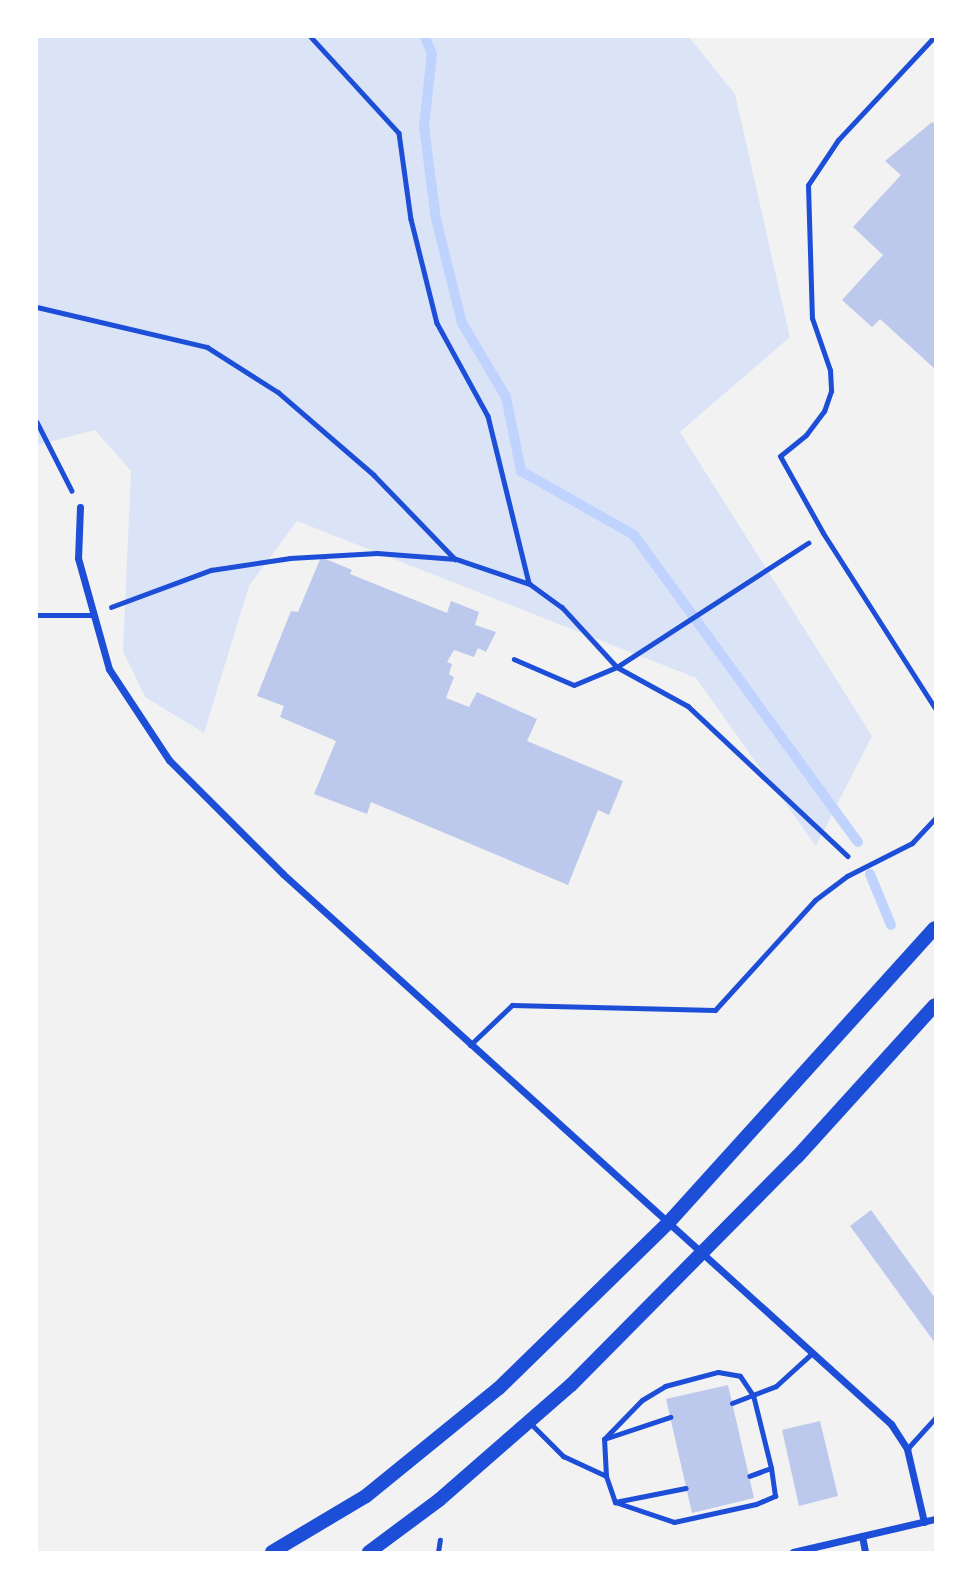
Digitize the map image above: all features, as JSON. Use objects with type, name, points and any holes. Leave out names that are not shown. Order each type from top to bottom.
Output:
[{"type":"main road","points":[[272,1552],[366,1496],[455,1428],[669,1222],[935,928]]},
{"type":"main road","points":[[369,1552],[530,1423],[702,1253],[935,1005]]},
{"type":"street","points":[[80,507],[78,558],[108,669],[169,760],[283,874],[669,1222],[810,1354],[891,1424],[907,1449],[924,1522]]},
{"type":"street","points":[[793,1552],[935,1519]]},
{"type":"street","points":[[862,1536],[865,1552]]},
{"type":"lane","points":[[934,37],[838,140],[808,185],[812,318],[830,370],[831,391],[824,411],[806,435],[780,456],[823,533],[935,708]]},
{"type":"lane","points":[[37,615],[91,614]]},
{"type":"lane","points":[[470,1045],[512,1005],[715,1010],[815,900],[861,869],[912,843],[935,818]]},
{"type":"lane","points":[[732,1403],[776,1386],[810,1354]]},
{"type":"lane","points":[[718,1372],[740,1376],[753,1395],[775,1496],[756,1504],[674,1522],[615,1502],[606,1476],[604,1439],[642,1400],[665,1385],[718,1372]]},
{"type":"lane","points":[[604,1439],[670,1417]]},
{"type":"lane","points":[[907,1449],[935,1418]]},
{"type":"lane","points":[[530,1423],[563,1456],[606,1476]]},
{"type":"lane","points":[[748,1476],[771,1468]]},
{"type":"lane","points":[[615,1502],[685,1488]]},
{"type":"path","points":[[311,37],[399,133],[411,219],[437,323],[488,416],[530,584]]},
{"type":"path","points":[[37,306],[207,347],[287,400],[374,475],[456,559]]},
{"type":"path","points":[[37,422],[80,507]]},
{"type":"path","points":[[514,659],[574,685],[617,667],[715,607],[823,533]]},
{"type":"path","points":[[91,614],[211,570],[290,558],[377,553],[456,559],[530,584],[562,607],[617,667],[688,706],[861,869]]},
{"type":"path","points":[[438,1552],[440,1540]]},
{"type":"shaded area","points":[[37,37],[689,37],[735,94],[790,337],[680,432],[872,736],[816,846],[696,678],[297,521],[249,586],[204,733],[145,697],[123,651],[131,471],[95,430],[37,445]]},
{"type":"building","points":[[932,122],[935,125],[935,369],[880,319],[872,327],[842,300],[883,255],[853,227],[901,175],[885,161]]},
{"type":"building","points":[[321,557],[352,570],[350,574],[447,613],[451,601],[479,612],[475,625],[496,632],[486,652],[478,648],[474,657],[454,650],[447,662],[452,664],[449,674],[454,677],[446,698],[469,707],[477,692],[537,719],[527,741],[623,781],[609,815],[598,810],[568,885],[371,802],[367,814],[314,794],[336,741],[280,717],[284,706],[257,696],[291,611],[298,612]]},
{"type":"building","points":[[871,1210],[935,1298],[935,1343],[850,1226]]},
{"type":"building","points":[[728,1385],[754,1498],[692,1513],[666,1399]]},
{"type":"building","points":[[820,1421],[838,1496],[799,1506],[782,1430]]},
{"type":"waterway","points":[[425,37],[432,54],[424,127],[436,219],[462,323],[506,397],[521,471],[634,535],[858,842]]},
{"type":"waterway","points":[[870,874],[891,925]]}]
